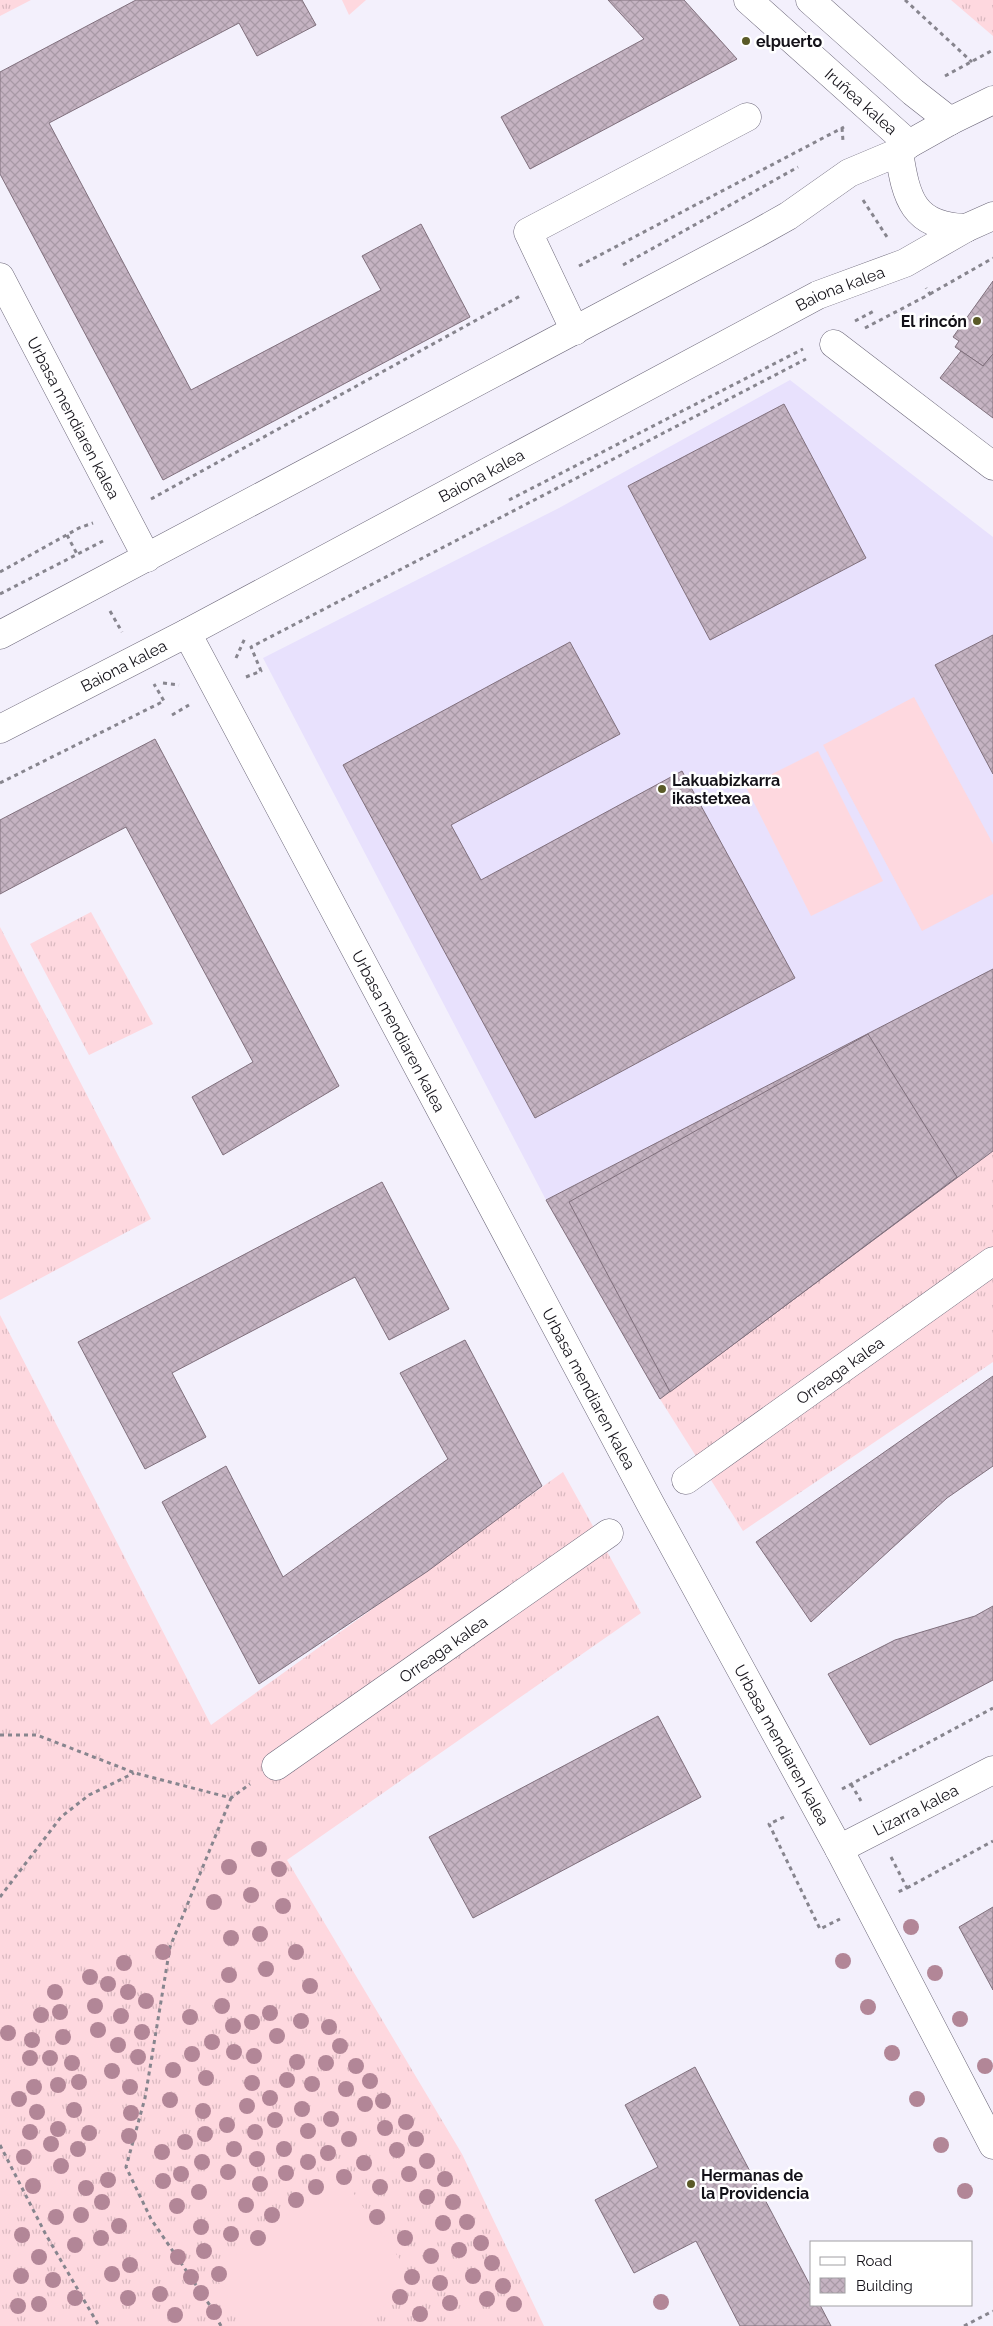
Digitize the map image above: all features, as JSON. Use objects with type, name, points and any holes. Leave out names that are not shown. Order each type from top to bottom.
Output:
[{"type":"street","name":"Iruñea kalea","points":[[748,0],[884,121],[904,148]]},
{"type":"street","points":[[810,0],[913,92],[950,121]]},
{"type":"street","points":[[0,635],[754,236],[788,216],[850,173],[904,148],[950,121],[993,101]]},
{"type":"street","points":[[575,331],[528,232],[747,117]]},
{"type":"street","name":"Baiona kalea","points":[[904,148],[904,188],[918,209],[929,221],[945,228],[966,228]]},
{"type":"street","name":"Baiona kalea","points":[[0,729],[187,633],[818,295],[905,263],[966,228],[993,216]]},
{"type":"street","name":"Urbasa mendiaren kalea","points":[[0,277],[132,526],[147,558]]},
{"type":"street","points":[[842,334],[993,466]]},
{"type":"street","name":"Urbasa mendiaren kalea","points":[[187,633],[651,1505],[839,1850],[993,2145]]},
{"type":"street","name":"Orreaga kalea","points":[[686,1480],[993,1261]]},
{"type":"street","name":"Orreaga kalea","points":[[276,1766],[609,1533]]},
{"type":"street","name":"Lizarra kalea","points":[[839,1850],[993,1770]]},
{"type":"path","points":[[904,0],[972,62]]},
{"type":"path","points":[[835,146],[884,121]]},
{"type":"path","points":[[622,266],[801,165]]},
{"type":"path","points":[[930,294],[993,258]]},
{"type":"path","points":[[147,691],[165,682],[191,687],[215,684],[261,671],[251,647],[842,334],[882,306]]},
{"type":"path","points":[[504,502],[806,347]]},
{"type":"path","points":[[0,594],[132,526]]},
{"type":"path","points":[[0,572],[67,535]]},
{"type":"path","points":[[172,714],[215,684],[232,668],[247,634]]},
{"type":"path","points":[[851,1784],[993,1708]]},
{"type":"path","points":[[0,1735],[37,1735],[135,1773],[231,1798]]},
{"type":"path","points":[[221,2326],[211,2307],[150,2219],[126,2168],[144,2098],[170,1947],[231,1798],[276,1766]]},
{"type":"path","points":[[0,1897],[61,1817],[89,1795],[135,1773]]},
{"type":"path","points":[[907,1888],[993,1841]]},
{"type":"path","points":[[0,2145],[45,2233],[99,2326]]},
{"type":"path","points":[[964,2326],[993,2311]]},
{"type":"shaded area","name":"Lakuabizkarra ikastetxea","points":[[790,380],[993,537],[993,969],[546,1200],[263,658],[559,508]]},
{"type":"green space","points":[[0,0],[31,0],[0,16]]},
{"type":"green space","points":[[342,0],[366,0],[349,15]]},
{"type":"green space","points":[[951,0],[993,0],[993,36]]},
{"type":"green space","points":[[914,697],[993,844],[993,894],[922,931],[823,745]]},
{"type":"green space","points":[[818,751],[883,881],[811,916],[746,787]]},
{"type":"green space","points":[[91,912],[153,1024],[89,1055],[30,944]]},
{"type":"green space","points":[[0,927],[151,1219],[0,1300]]},
{"type":"green space","points":[[993,1151],[993,1362],[743,1531],[660,1399]]},
{"type":"green space","points":[[0,1315],[211,1725],[563,1472],[641,1613],[287,1860],[462,2154],[544,2326],[0,2326]]},
{"type":"green space","points":[[340,2174],[415,2281],[359,2326],[245,2326],[213,2272]]},
{"type":"building","points":[[136,0],[302,0],[316,25],[257,56],[239,23],[49,123],[191,390],[381,290],[362,256],[421,224],[470,317],[163,480],[0,174],[0,72]]},
{"type":"building","points":[[608,0],[684,0],[737,59],[530,169],[501,117],[644,39]]},
{"type":"building","points":[[993,281],[993,354],[983,366],[955,347],[959,341],[953,337]]},
{"type":"building","points":[[961,351],[983,366],[993,354],[993,418],[940,378]]},
{"type":"building","points":[[784,404],[866,558],[710,640],[628,486]]},
{"type":"building","points":[[993,635],[993,774],[935,665]]},
{"type":"building","points":[[570,642],[620,734],[451,825],[481,880],[682,771],[795,978],[535,1118],[343,765]]},
{"type":"building","points":[[155,739],[339,1086],[223,1155],[192,1097],[253,1062],[126,827],[0,894],[0,820]]},
{"type":"building","points":[[993,969],[993,1151],[660,1399],[546,1200]]},
{"type":"building","points":[[868,1034],[957,1177],[670,1392],[569,1202]]},
{"type":"building","points":[[382,1182],[449,1309],[389,1340],[355,1277],[172,1373],[206,1437],[145,1469],[78,1342]]},
{"type":"building","points":[[465,1340],[542,1486],[428,1571],[259,1684],[162,1502],[226,1466],[283,1577],[448,1459],[400,1373]]},
{"type":"building","points":[[993,1376],[993,1466],[947,1498],[811,1622],[756,1542]]},
{"type":"building","points":[[993,1606],[993,1680],[870,1745],[828,1674],[895,1640],[975,1616]]},
{"type":"building","points":[[658,1716],[701,1797],[473,1918],[429,1837]]},
{"type":"building","points":[[993,1907],[993,1990],[959,1927]]},
{"type":"building","name":"Hermanas de la Providencia","points":[[695,2067],[810,2285],[810,2306],[821,2306],[831,2326],[740,2326],[696,2241],[634,2273],[595,2200],[658,2167],[625,2105]]},
{"type":"place","name":"elpuerto","points":[[746,41]]},
{"type":"place","name":"El rincón","points":[[977,321]]},
{"type":"place","name":"Lakuabizkarra ikastetxea","points":[[662,789]]},
{"type":"place","name":"Hermanas de la Providencia","points":[[691,2184]]}]
